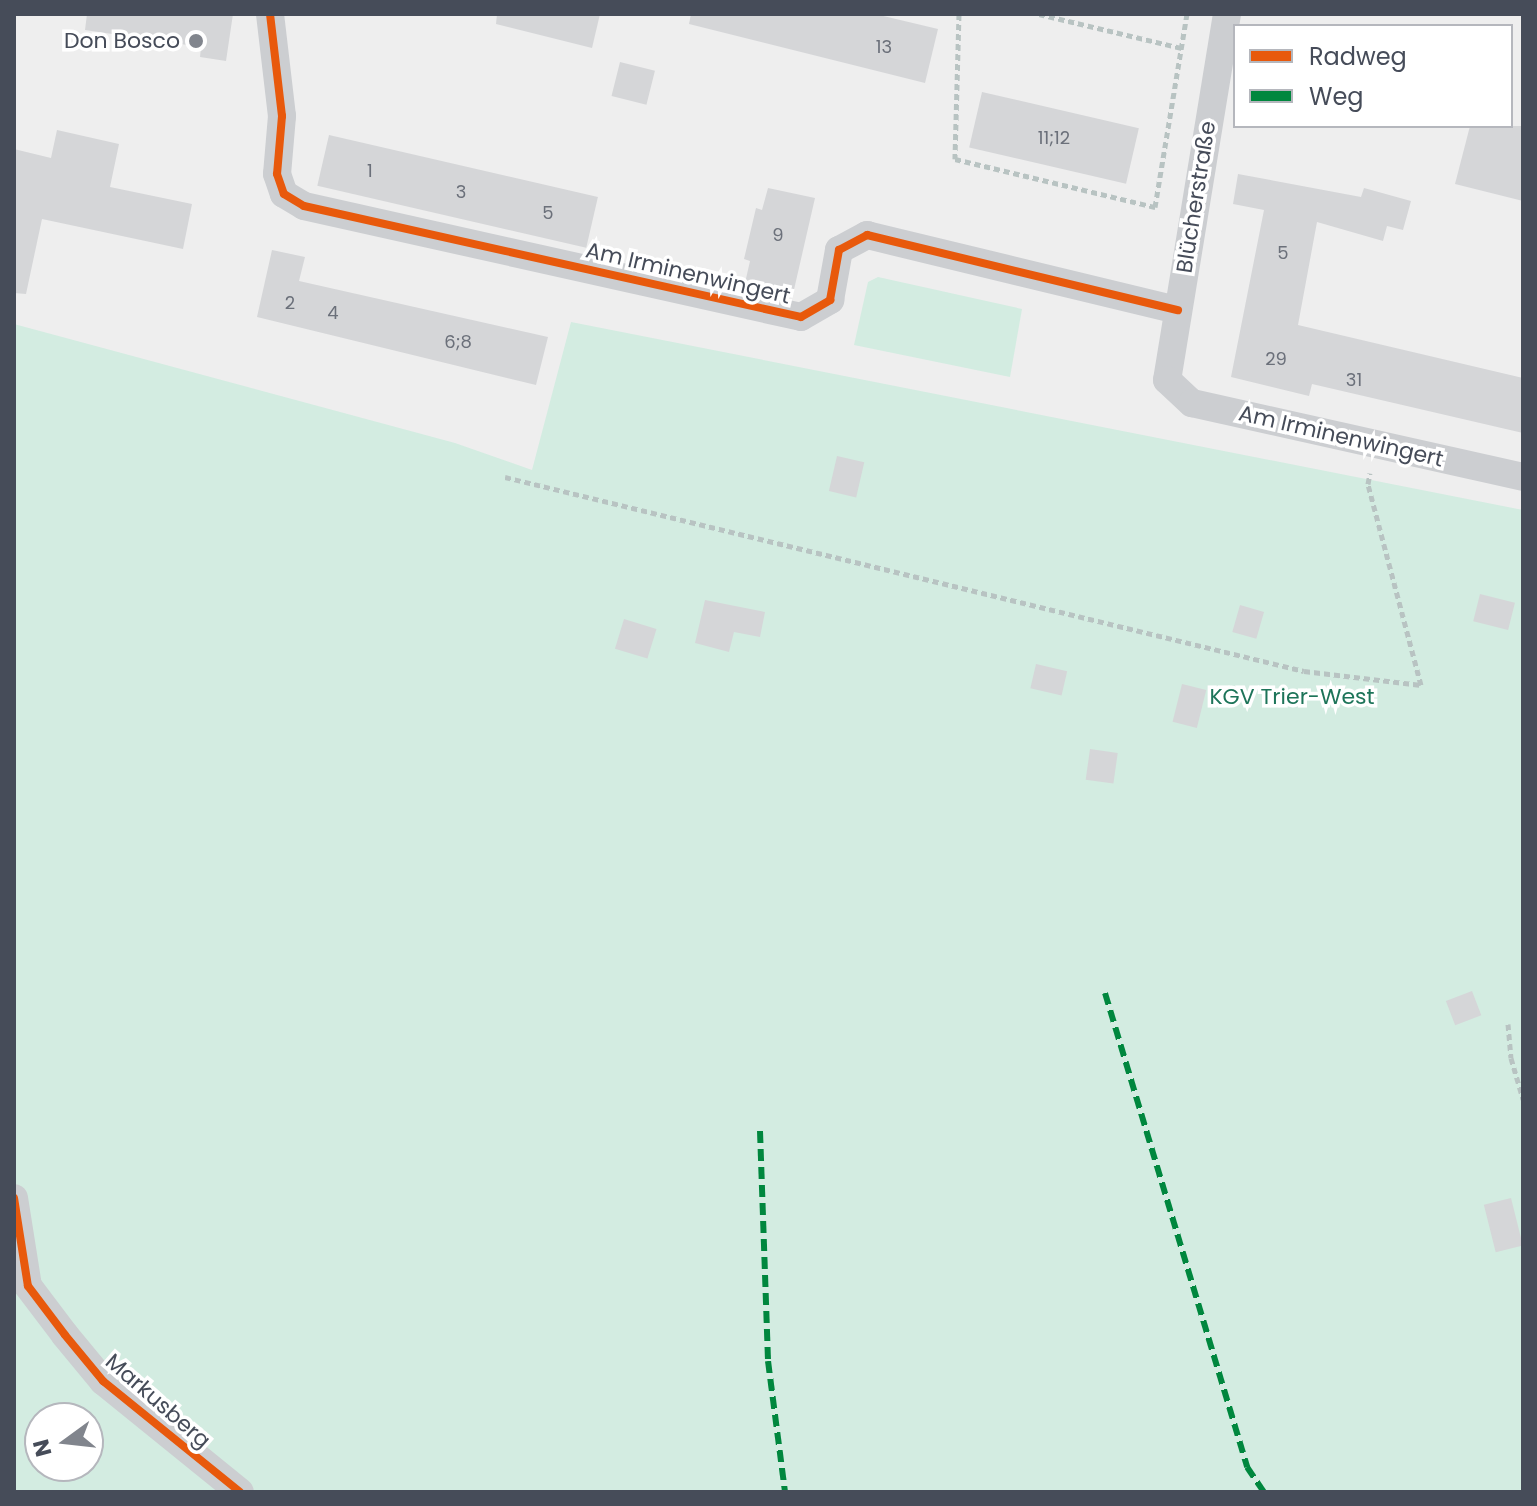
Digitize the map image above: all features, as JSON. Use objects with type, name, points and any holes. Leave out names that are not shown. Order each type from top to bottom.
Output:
[{"type":"street","name":"Am Irminenwingert","points":[[270,14],[282,116],[277,174],[284,194],[304,206],[801,317],[830,300],[839,250],[867,235],[1178,310]]},
{"type":"street","name":"Blücherstraße","points":[[1167,380],[1227,14]]},
{"type":"street","name":"Am Irminenwingert","points":[[1167,380],[1192,403],[1523,477]]},
{"type":"street","name":"Markusberg","points":[[14,1198],[28,1286],[65,1335],[103,1381],[240,1492]]},
{"type":"path","points":[[959,14],[955,159],[1155,207],[1187,14]]},
{"type":"path","points":[[1039,14],[1182,48]]},
{"type":"path","points":[[505,477],[1304,671],[1421,685],[1368,484]]},
{"type":"path","points":[[1508,1024],[1511,1058],[1523,1099]]},
{"type":"green space","points":[[878,277],[1022,309],[1010,377],[854,345],[868,282]]},
{"type":"green space","name":"KGV Trier-West","points":[[571,322],[1523,510],[1523,1492],[14,1492],[14,324],[455,443],[532,470]]},
{"type":"building","name":"Don Bosco","points":[[87,14],[233,14],[226,61],[200,57],[201,47],[85,30]]},
{"type":"building","points":[[497,14],[600,14],[592,48],[496,24]]},
{"type":"building","points":[[691,14],[875,14],[938,29],[925,83],[689,24]]},
{"type":"building","points":[[620,62],[655,71],[646,105],[612,96]]},
{"type":"building","points":[[982,92],[1139,128],[1126,184],[969,148]]},
{"type":"building","points":[[1523,126],[1523,201],[1455,184],[1469,128]]},
{"type":"building","points":[[57,130],[119,144],[110,187],[192,204],[183,249],[42,219],[26,294],[14,293],[14,149],[51,158]]},
{"type":"building","points":[[329,135],[598,197],[586,248],[317,186]]},
{"type":"building","points":[[1238,174],[1361,197],[1364,188],[1411,201],[1403,230],[1387,226],[1383,241],[1317,222],[1298,325],[1523,378],[1523,433],[1312,384],[1309,396],[1231,377],[1264,210],[1233,204]]},
{"type":"building","points":[[768,188],[815,198],[793,294],[745,283],[750,261],[744,259],[756,208],[762,210]]},
{"type":"building","points":[[272,250],[305,257],[299,281],[548,337],[536,385],[257,317]]},
{"type":"building","points":[[837,456],[864,462],[856,497],[829,491]]},
{"type":"building","points":[[1480,594],[1515,603],[1508,630],[1473,621]]},
{"type":"building","points":[[705,600],[765,612],[760,637],[734,632],[729,652],[695,643]]},
{"type":"building","points":[[1240,605],[1264,612],[1256,639],[1232,632]]},
{"type":"building","points":[[624,619],[657,629],[647,659],[615,649]]},
{"type":"building","points":[[1036,664],[1067,671],[1062,696],[1030,688]]},
{"type":"building","points":[[1182,684],[1206,690],[1197,728],[1173,722]]},
{"type":"building","points":[[1090,749],[1118,753],[1113,784],[1086,780]]},
{"type":"building","points":[[1472,991],[1481,1015],[1455,1025],[1446,1001]]},
{"type":"building","points":[[1511,1198],[1523,1246],[1496,1252],[1484,1205]]},
{"type":"marked path","points":[[1105,993],[1247,1467],[1264,1492]]},
{"type":"marked path","points":[[760,1131],[768,1361],[785,1492]]},
{"type":"cycle path","points":[[270,14],[282,116],[277,174],[284,194],[304,206],[801,317],[830,300],[839,250],[867,235],[1178,310]]},
{"type":"cycle path","points":[[14,1198],[28,1286],[65,1335],[103,1381],[240,1492]]},
{"type":"place","name":"Don Bosco","points":[[196,41]]}]
